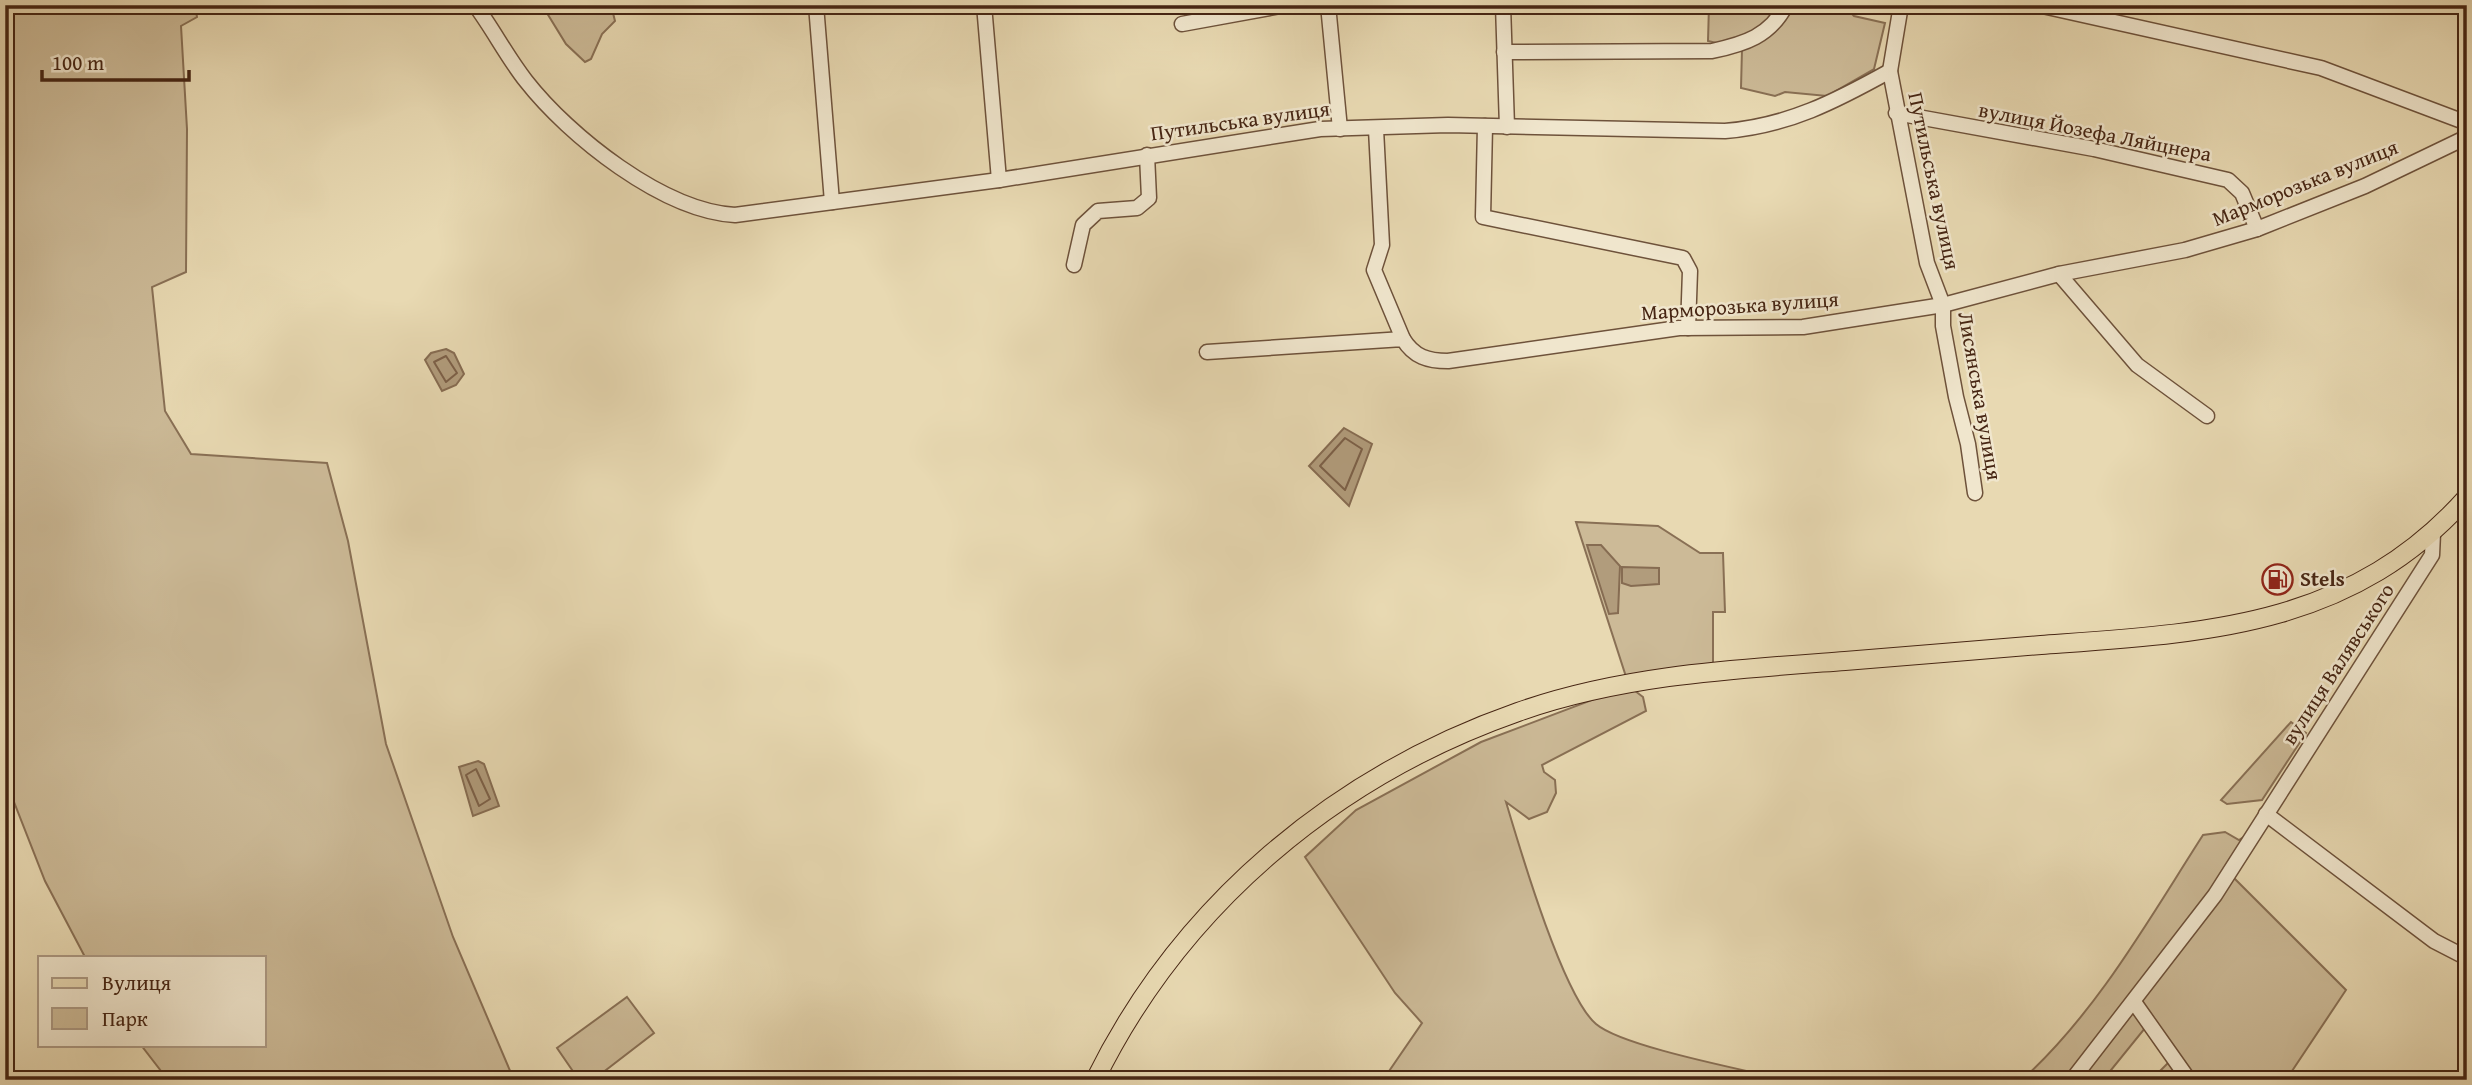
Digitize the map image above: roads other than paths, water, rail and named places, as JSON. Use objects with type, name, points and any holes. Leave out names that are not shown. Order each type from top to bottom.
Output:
[{"type":"main road","points":[[1094,1080],[1109,1050],[1205,915],[1254,866],[1290,836],[1370,780],[1442,743],[1520,711],[1604,689],[1716,670],[2187,632],[2289,612],[2382,572],[2434,533],[2467,497]]},
{"type":"street","name":"Путильська вулиця","points":[[475,5],[526,81],[560,118],[621,166],[663,192],[704,210],[734,215],[999,180],[1309,130],[1485,126],[1726,131],[1763,128],[1854,91],[1890,71],[1927,263],[1943,305]]},
{"type":"street","points":[[816,5],[832,202]]},
{"type":"street","points":[[984,5],[999,180]]},
{"type":"street","points":[[1182,24],[1286,5]]},
{"type":"street","points":[[1328,5],[1340,129]]},
{"type":"street","points":[[1503,5],[1507,127]]},
{"type":"street","points":[[1504,52],[1712,51],[1746,44],[1777,23],[1786,5]]},
{"type":"street","points":[[1890,71],[1901,5]]},
{"type":"street","points":[[2038,5],[2321,68],[2467,122]]},
{"type":"street","name":"вулиця Йозефа Ляйцнера","points":[[1896,113],[2094,149],[2228,180],[2242,193],[2257,229]]},
{"type":"street","points":[[1485,126],[1483,217],[1683,258],[1690,271],[1688,328]]},
{"type":"street","points":[[1207,352],[1403,339],[1374,270],[1382,245],[1376,129]]},
{"type":"street","name":"Марморозька вулиця","points":[[1403,339],[1409,349],[1428,361],[1448,361],[1688,328],[1803,327],[1943,305],[2059,274],[2185,250],[2257,229],[2365,186],[2467,137]]},
{"type":"street","points":[[1074,265],[1083,225],[1098,211],[1137,208],[1149,198],[1147,155]]},
{"type":"street","points":[[2059,274],[2137,365],[2207,416]]},
{"type":"street","name":"Лисянська вулиця","points":[[1943,305],[1945,338],[1968,444],[1975,494]]},
{"type":"street","name":"вулиця Валявського","points":[[2073,1080],[2215,895],[2432,555],[2434,533]]},
{"type":"street","points":[[2266,814],[2434,941],[2467,958]]},
{"type":"street","points":[[2134,1002],[2189,1080]]},
{"type":"water","points":[[446,349],[454,353],[464,374],[456,385],[442,391],[425,360],[431,353]]},
{"type":"water","points":[[1344,428],[1372,444],[1349,506],[1309,466]]},
{"type":"water","points":[[1587,545],[1601,545],[1620,566],[1618,613],[1609,614]]},
{"type":"water","points":[[1622,567],[1659,568],[1659,584],[1631,586],[1622,583]]},
{"type":"water","points":[[478,761],[484,764],[499,806],[473,816],[459,767]]},
{"type":"place","name":"Stels","points":[[2277,579]]}]
